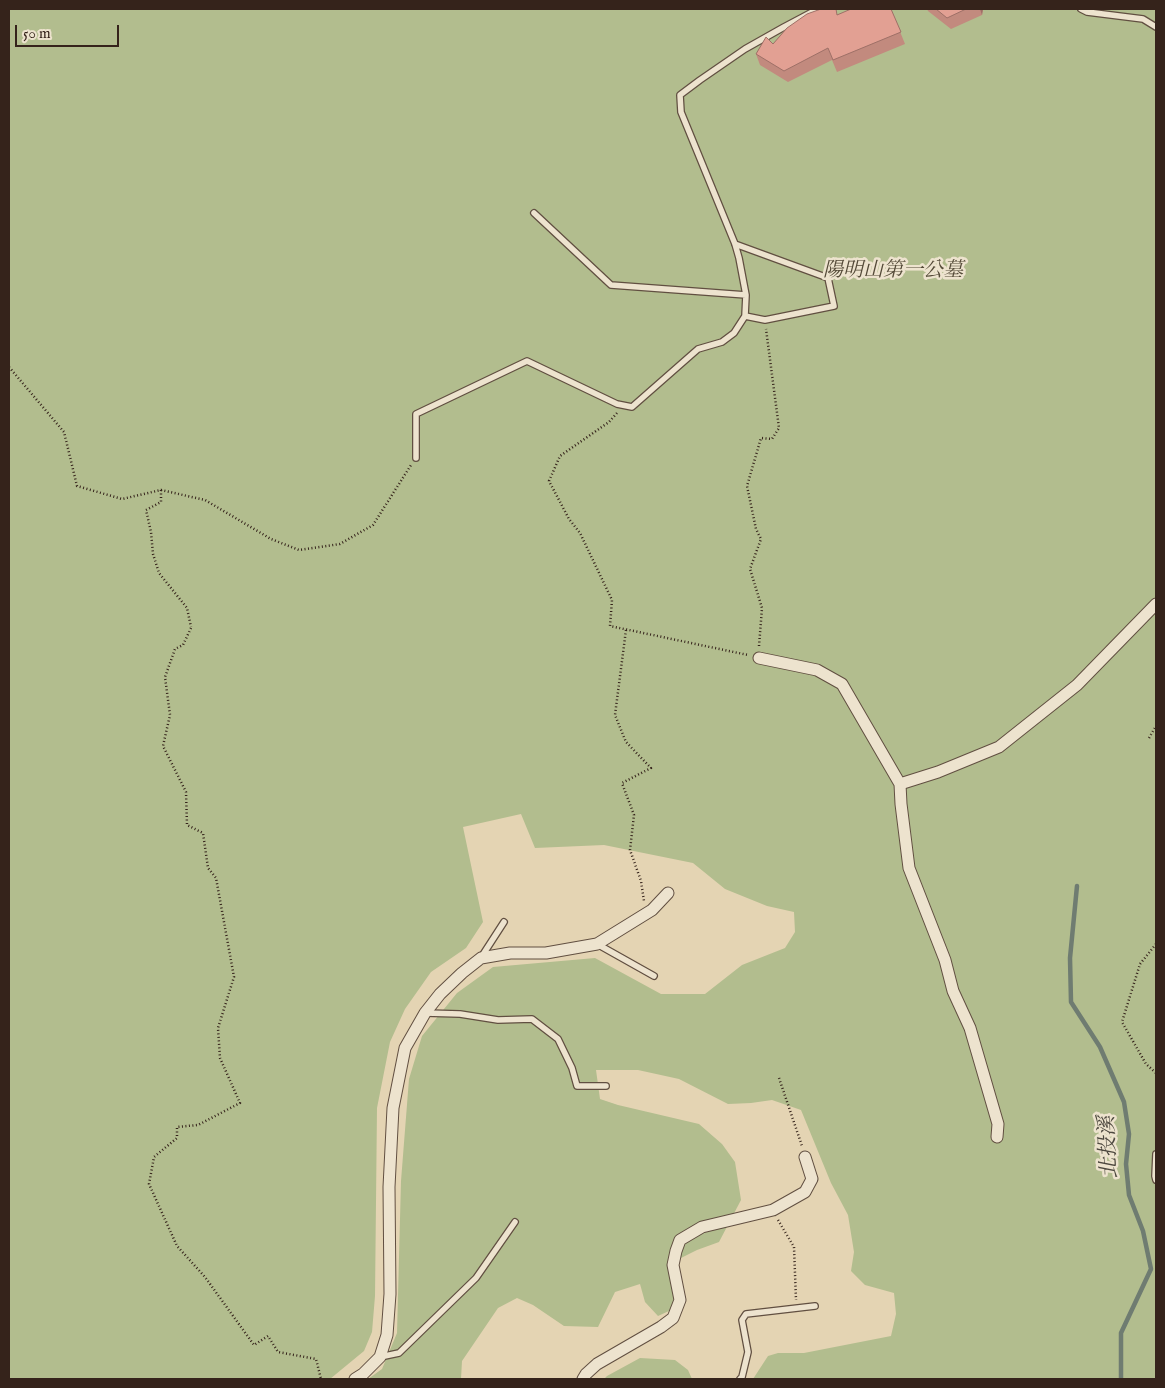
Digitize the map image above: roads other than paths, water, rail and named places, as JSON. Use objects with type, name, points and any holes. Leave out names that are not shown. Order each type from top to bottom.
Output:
[{"type":"street","points":[[900,784],[938,772],[999,747],[1077,685],[1156,604]]},
{"type":"street","points":[[759,658],[817,670],[842,684],[900,784],[909,868],[945,960],[953,991],[970,1028],[998,1124],[997,1137]]},
{"type":"street","points":[[355,1379],[364,1374],[380,1357],[387,1335],[390,1294],[390,1187],[393,1108],[405,1048],[425,1013],[440,994],[481,958],[510,953],[546,953],[597,944],[652,910],[668,893]]},
{"type":"street","points":[[583,1379],[597,1364],[673,1318],[680,1300],[673,1265],[680,1240],[702,1227],[773,1210],[805,1192],[812,1179],[805,1157]]},
{"type":"lane","points":[[416,458],[416,414],[527,360],[617,404],[632,407],[698,349],[722,342],[734,333],[745,316],[746,295],[735,244],[681,112],[680,95],[746,49],[818,9]]},
{"type":"lane","points":[[1080,9],[1087,12],[1143,19],[1156,27]]},
{"type":"lane","points":[[534,213],[612,285],[746,295]]},
{"type":"lane","points":[[735,244],[828,278],[834,306],[765,320],[745,316]]},
{"type":"lane","points":[[481,958],[504,922]]},
{"type":"lane","points":[[597,944],[654,976]]},
{"type":"lane","points":[[425,1013],[460,1014],[498,1020],[532,1019],[558,1039],[572,1068],[577,1086],[606,1086]]},
{"type":"lane","points":[[1156,1154],[1156,1180]]},
{"type":"lane","points":[[380,1357],[399,1353],[476,1278],[515,1222]]},
{"type":"lane","points":[[740,1379],[748,1352],[742,1320],[746,1314],[815,1306]]},
{"type":"waterway","name":"北投溪","points":[[1077,886],[1070,958],[1071,1002],[1100,1047],[1124,1102],[1129,1134],[1126,1164],[1129,1195],[1143,1231],[1151,1269],[1121,1333],[1121,1379]]},
{"type":"park label","name":"陽明山第一公墓","points":[[893,272]]}]
